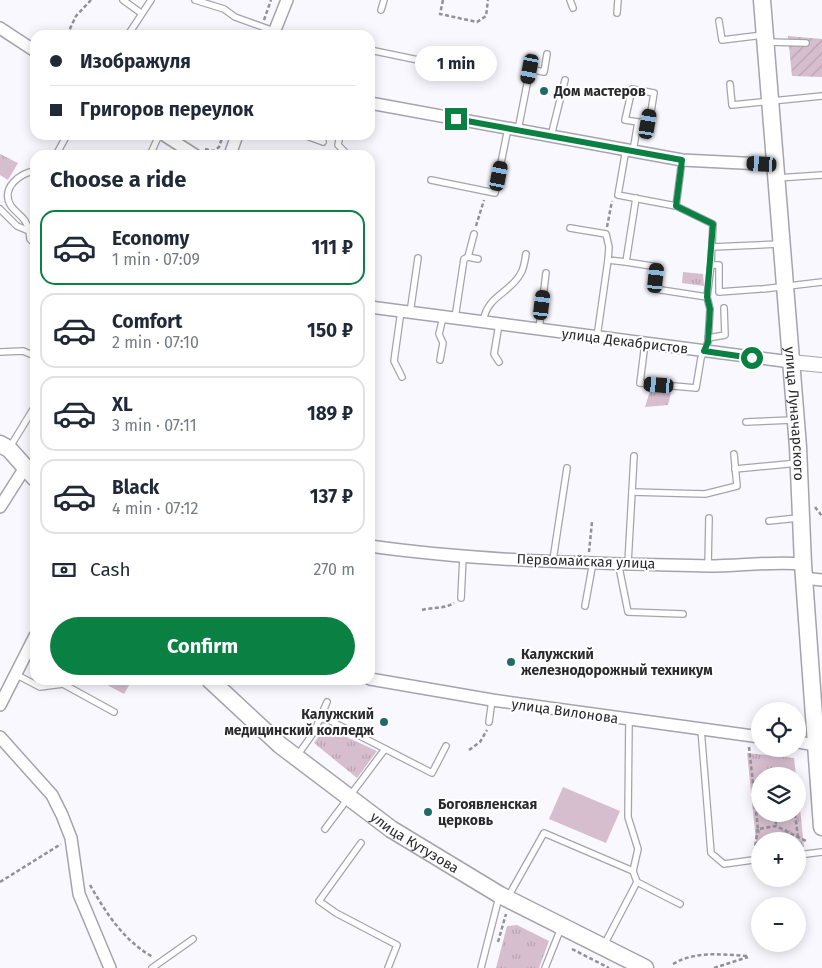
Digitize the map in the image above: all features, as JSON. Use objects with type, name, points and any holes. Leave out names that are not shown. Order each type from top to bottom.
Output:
[{"type":"main road","name":"улица Луначарского","points":[[762,0],[796,420],[804,571],[819,745],[822,827]]},
{"type":"main road","points":[[4,446],[30,472]]},
{"type":"main road","name":"улица Кутузова","points":[[215,685],[280,745],[377,821],[505,902],[562,926],[645,968]]},
{"type":"street","points":[[279,30],[286,0]]},
{"type":"street","points":[[0,28],[30,48]]},
{"type":"street","points":[[375,104],[682,160],[762,164],[777,170]]},
{"type":"street","points":[[181,140],[197,150]]},
{"type":"street","name":"улица Декабристов","points":[[375,305],[406,312],[449,318],[791,362]]},
{"type":"street","points":[[791,362],[822,365]]},
{"type":"street","points":[[0,507],[30,472]]},
{"type":"street","name":"Первомайская улица","points":[[375,547],[463,557],[553,560],[591,556],[623,562],[708,566],[785,562],[822,580]]},
{"type":"street","points":[[0,706],[30,646]]},
{"type":"street","name":"улица Вилонова","points":[[375,680],[492,700],[751,736]]},
{"type":"street","points":[[0,737],[52,795],[71,838],[80,894],[110,968]]},
{"type":"street","points":[[806,743],[819,745]]},
{"type":"lane","points":[[123,0],[141,13]]},
{"type":"lane","points":[[131,30],[151,0]]},
{"type":"lane","points":[[194,0],[224,9],[234,17],[268,30]]},
{"type":"lane","points":[[381,10],[384,0]]},
{"type":"lane","points":[[570,0],[573,8]]},
{"type":"lane","points":[[617,13],[618,0]]},
{"type":"lane","points":[[719,21],[722,40],[766,38],[806,43]]},
{"type":"lane","points":[[375,51],[424,61]]},
{"type":"lane","points":[[431,180],[495,193],[530,69],[544,72],[547,54]]},
{"type":"lane","points":[[551,136],[565,80]]},
{"type":"lane","points":[[730,84],[732,105],[822,96]]},
{"type":"lane","points":[[632,89],[654,93],[648,124],[638,122],[625,120],[632,89]]},
{"type":"lane","points":[[638,122],[618,194],[676,206],[713,224],[707,297],[710,309],[708,338],[696,388],[640,383],[645,343]]},
{"type":"lane","points":[[318,140],[323,142]]},
{"type":"lane","points":[[676,206],[682,160]]},
{"type":"lane","points":[[777,170],[822,175]]},
{"type":"lane","points":[[30,171],[24,172],[15,178],[9,186],[8,196],[10,205],[27,220],[30,239]]},
{"type":"lane","points":[[626,262],[636,198]]},
{"type":"lane","points":[[0,210],[18,226],[29,230]]},
{"type":"lane","points":[[570,228],[606,234],[610,246],[597,337]]},
{"type":"lane","points":[[440,360],[443,342],[439,334],[449,318],[464,259],[468,256],[474,234]]},
{"type":"lane","points":[[712,247],[782,244]]},
{"type":"lane","points":[[483,322],[488,305],[514,282],[521,273],[526,254]]},
{"type":"lane","points":[[468,256],[478,259]]},
{"type":"lane","points":[[402,376],[394,361],[418,258]]},
{"type":"lane","points":[[608,260],[658,267],[655,289],[707,297]]},
{"type":"lane","points":[[711,265],[719,265],[719,292],[822,282]]},
{"type":"lane","points":[[539,330],[546,273]]},
{"type":"lane","points":[[708,338],[725,335],[724,308]]},
{"type":"lane","points":[[499,324],[494,354],[499,362]]},
{"type":"lane","points":[[0,352],[23,351],[30,354]]},
{"type":"lane","points":[[4,446],[30,412]]},
{"type":"lane","points":[[746,422],[796,420]]},
{"type":"lane","points":[[632,492],[705,494],[737,486],[734,454]]},
{"type":"lane","points":[[634,456],[632,492],[623,562],[628,612],[683,614]]},
{"type":"lane","points":[[735,469],[798,463]]},
{"type":"lane","points":[[553,560],[567,468]]},
{"type":"lane","points":[[708,566],[709,518]]},
{"type":"lane","points":[[769,521],[801,518]]},
{"type":"lane","points":[[585,606],[591,556]]},
{"type":"lane","points":[[461,598],[463,557]]},
{"type":"lane","points":[[15,674],[30,682]]},
{"type":"lane","points":[[35,685],[40,688],[54,685]]},
{"type":"lane","points":[[67,685],[114,712]]},
{"type":"lane","points":[[489,722],[492,700]]},
{"type":"lane","points":[[296,757],[314,732],[327,702]]},
{"type":"lane","points":[[320,719],[329,720],[432,773],[446,746]]},
{"type":"lane","points":[[629,720],[628,816],[638,849],[633,871],[637,882],[680,904]]},
{"type":"lane","points":[[701,729],[711,853],[724,864],[751,861]]},
{"type":"lane","points":[[325,829],[385,749]]},
{"type":"lane","points":[[481,968],[505,902],[544,833],[633,871]]},
{"type":"lane","points":[[361,843],[319,901],[336,913],[397,945],[388,968]]},
{"type":"lane","points":[[806,854],[822,852]]},
{"type":"lane","points":[[604,946],[637,882]]},
{"type":"lane","points":[[545,968],[562,926]]},
{"type":"lane","points":[[152,968],[193,939]]},
{"type":"path","points":[[69,30],[76,16],[91,0]]},
{"type":"path","points":[[444,0],[440,14],[477,22],[486,16],[488,0]]},
{"type":"path","points":[[474,234],[481,207],[491,192]]},
{"type":"path","points":[[606,234],[611,202],[618,194]]},
{"type":"path","points":[[813,504],[822,516]]},
{"type":"path","points":[[591,556],[592,522]]},
{"type":"path","points":[[422,610],[434,606],[449,606],[461,598]]},
{"type":"path","points":[[469,750],[486,735],[489,722]]},
{"type":"path","points":[[748,746],[751,781]]},
{"type":"path","points":[[756,822],[758,832]]},
{"type":"path","points":[[776,822],[776,826]]},
{"type":"path","points":[[758,829],[776,826],[788,832]]},
{"type":"path","points":[[0,882],[71,838]]},
{"type":"path","points":[[88,881],[116,925],[144,952],[161,961]]},
{"type":"path","points":[[496,949],[505,902]]},
{"type":"path","points":[[673,964],[685,957],[703,954],[750,956],[714,968]]},
{"type":"green space","points":[[788,36],[822,39],[822,77],[792,76]]},
{"type":"green space","points":[[0,154],[18,163],[8,180],[0,175]]},
{"type":"green space","points":[[683,272],[703,274],[704,286],[682,283]]},
{"type":"green space","points":[[650,391],[671,393],[668,405],[645,407]]},
{"type":"green space","points":[[107,685],[129,685],[124,694]]},
{"type":"green space","points":[[325,727],[377,751],[357,778],[314,743]]},
{"type":"green space","points":[[747,753],[751,753],[751,757],[794,758],[795,767],[751,767],[751,792]]},
{"type":"green space","points":[[563,787],[620,811],[606,843],[549,819]]},
{"type":"green space","points":[[754,822],[801,822],[802,832],[755,832]]},
{"type":"green space","points":[[517,925],[549,941],[539,968],[496,968],[507,926]]},
{"type":"place","name":"Дом мастеров","points":[[544,91]]},
{"type":"place","name":"Калужский железнодорожный техникум","points":[[511,662]]},
{"type":"place","name":"Калужский медицинский колледж","points":[[384,722]]},
{"type":"place","name":"Богоявленская церковь","points":[[428,812]]},
{"type":"route","points":[[456,119],[682,160],[676,206],[713,224],[707,297],[710,309],[708,342],[704,351],[752,358]]}]
